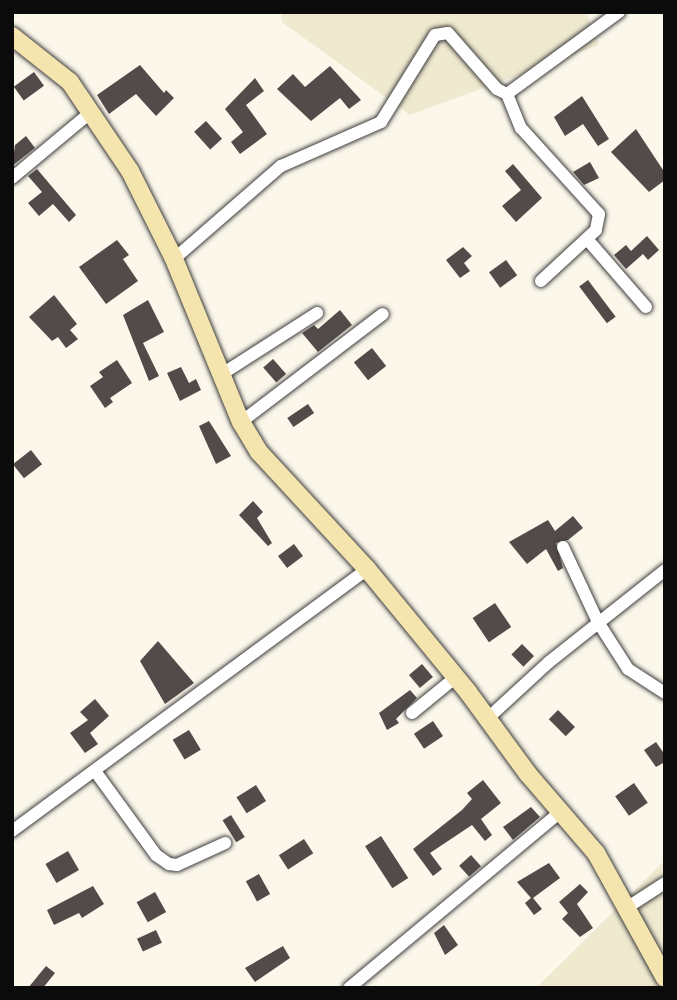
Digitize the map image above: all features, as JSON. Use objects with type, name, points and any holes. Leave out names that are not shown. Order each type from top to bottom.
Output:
[{"type":"main road","points":[[12,36],[45,58],[92,111],[130,171],[174,259],[241,422],[286,486],[367,569],[456,677],[560,812],[596,853],[665,978]]},
{"type":"street","points":[[507,94],[619,12]]},
{"type":"street","points":[[174,259],[281,166],[381,122],[435,35],[449,33],[497,89],[507,94],[521,128],[599,214],[596,230],[541,281]]},
{"type":"street","points":[[12,178],[92,111]]},
{"type":"street","points":[[587,239],[646,307]]},
{"type":"street","points":[[222,374],[317,313]]},
{"type":"street","points":[[241,422],[383,314]]},
{"type":"street","points":[[563,547],[598,622],[636,678],[665,693]]},
{"type":"street","points":[[12,831],[367,569]]},
{"type":"street","points":[[487,719],[598,622],[665,570]]},
{"type":"street","points":[[412,713],[456,677]]},
{"type":"street","points":[[95,771],[163,860],[177,866],[225,843]]},
{"type":"street","points":[[349,988],[560,812]]},
{"type":"street","points":[[628,907],[665,883]]},
{"type":"shaded area","points":[[281,12],[586,12],[599,45],[410,115],[282,22]]},
{"type":"shaded area","points":[[665,860],[665,988],[536,988]]},
{"type":"building","points":[[140,65],[164,93],[166,90],[174,98],[156,116],[136,94],[109,114],[97,95]]},
{"type":"building","points":[[330,66],[361,100],[349,109],[340,98],[311,121],[277,89],[293,74],[305,87]]},
{"type":"building","points":[[34,72],[44,86],[24,100],[14,87]]},
{"type":"building","points":[[255,78],[264,91],[246,105],[267,134],[240,154],[231,142],[243,132],[225,109]]},
{"type":"building","points":[[582,96],[609,139],[598,146],[583,124],[565,136],[554,117]]},
{"type":"building","points":[[206,121],[222,139],[210,150],[194,132]]},
{"type":"building","points":[[636,129],[665,173],[665,180],[649,192],[611,152]]},
{"type":"building","points":[[26,136],[35,148],[12,166],[15,145]]},
{"type":"building","points":[[590,162],[599,178],[584,185],[573,172]]},
{"type":"building","points":[[513,164],[542,198],[516,222],[502,206],[521,190],[505,171]]},
{"type":"building","points":[[37,169],[76,215],[69,222],[53,204],[39,216],[28,203],[42,192],[28,176]]},
{"type":"building","points":[[647,236],[659,250],[648,260],[643,254],[626,269],[614,255],[626,245],[631,251]]},
{"type":"building","points":[[117,240],[129,255],[123,259],[138,281],[106,304],[79,267]]},
{"type":"building","points":[[463,247],[472,256],[464,263],[470,271],[460,278],[446,260]]},
{"type":"building","points":[[506,260],[517,275],[500,288],[489,272]]},
{"type":"building","points":[[588,280],[616,317],[607,323],[579,287]]},
{"type":"building","points":[[54,295],[77,324],[70,330],[78,339],[66,348],[58,337],[52,341],[29,317]]},
{"type":"building","points":[[148,300],[164,332],[143,343],[159,376],[149,381],[123,315]]},
{"type":"building","points":[[340,310],[352,325],[318,352],[302,333],[314,325],[318,329]]},
{"type":"building","points":[[372,348],[386,366],[368,380],[354,362]]},
{"type":"building","points":[[273,359],[286,374],[276,383],[263,368]]},
{"type":"building","points":[[117,360],[132,383],[110,398],[113,402],[105,408],[90,386],[103,377],[99,372]]},
{"type":"building","points":[[181,367],[189,383],[196,379],[201,390],[180,401],[167,373]]},
{"type":"building","points":[[308,404],[314,413],[293,427],[287,418]]},
{"type":"building","points":[[209,421],[231,456],[216,464],[199,426]]},
{"type":"building","points":[[31,450],[42,464],[24,478],[13,464]]},
{"type":"building","points":[[253,501],[263,512],[257,518],[272,543],[268,546],[239,515]]},
{"type":"building","points":[[573,516],[583,528],[568,540],[556,543],[563,568],[558,571],[546,549],[527,564],[509,542],[548,520],[555,531]]},
{"type":"building","points":[[294,544],[303,556],[287,568],[278,556]]},
{"type":"building","points":[[495,603],[511,627],[489,642],[473,618]]},
{"type":"building","points":[[158,641],[194,683],[165,704],[140,661]]},
{"type":"building","points":[[522,644],[534,656],[523,667],[511,655]]},
{"type":"building","points":[[422,664],[433,677],[420,688],[409,675]]},
{"type":"building","points":[[410,690],[417,698],[396,719],[399,723],[387,730],[379,713]]},
{"type":"building","points":[[95,699],[109,716],[90,733],[98,744],[85,753],[70,733],[88,720],[80,712]]},
{"type":"building","points":[[558,710],[575,727],[566,736],[549,719]]},
{"type":"building","points":[[433,721],[443,736],[424,749],[414,734]]},
{"type":"building","points":[[189,730],[201,750],[185,760],[173,740]]},
{"type":"building","points":[[656,742],[665,755],[665,762],[656,767],[644,750]]},
{"type":"building","points":[[483,780],[501,803],[481,819],[492,835],[485,841],[472,825],[430,853],[442,869],[433,876],[413,849],[462,810],[472,799],[467,793]]},
{"type":"building","points":[[634,783],[648,803],[629,816],[615,796]]},
{"type":"building","points":[[256,785],[266,801],[247,813],[236,797]]},
{"type":"building","points":[[531,807],[540,817],[513,840],[503,827]]},
{"type":"building","points":[[231,815],[245,837],[236,842],[223,820]]},
{"type":"building","points":[[381,836],[408,878],[392,888],[365,846]]},
{"type":"building","points":[[304,839],[313,853],[288,870],[279,855]]},
{"type":"building","points":[[68,851],[79,870],[56,883],[45,864]]},
{"type":"building","points":[[471,855],[481,866],[469,877],[459,866]]},
{"type":"building","points":[[549,863],[560,878],[533,898],[542,909],[534,915],[525,903],[531,898],[517,882]]},
{"type":"building","points":[[259,874],[270,894],[257,901],[246,881]]},
{"type":"building","points":[[580,884],[588,892],[577,904],[593,928],[580,937],[562,919],[568,913],[559,902]]},
{"type":"building","points":[[93,886],[104,904],[82,918],[79,913],[54,925],[47,910]]},
{"type":"building","points":[[155,892],[166,912],[148,922],[137,902]]},
{"type":"building","points":[[444,925],[458,945],[445,955],[434,933]]},
{"type":"building","points":[[156,930],[162,943],[143,952],[137,939]]},
{"type":"building","points":[[283,946],[290,958],[255,982],[245,968]]},
{"type":"building","points":[[46,966],[55,973],[43,988],[28,988]]}]
